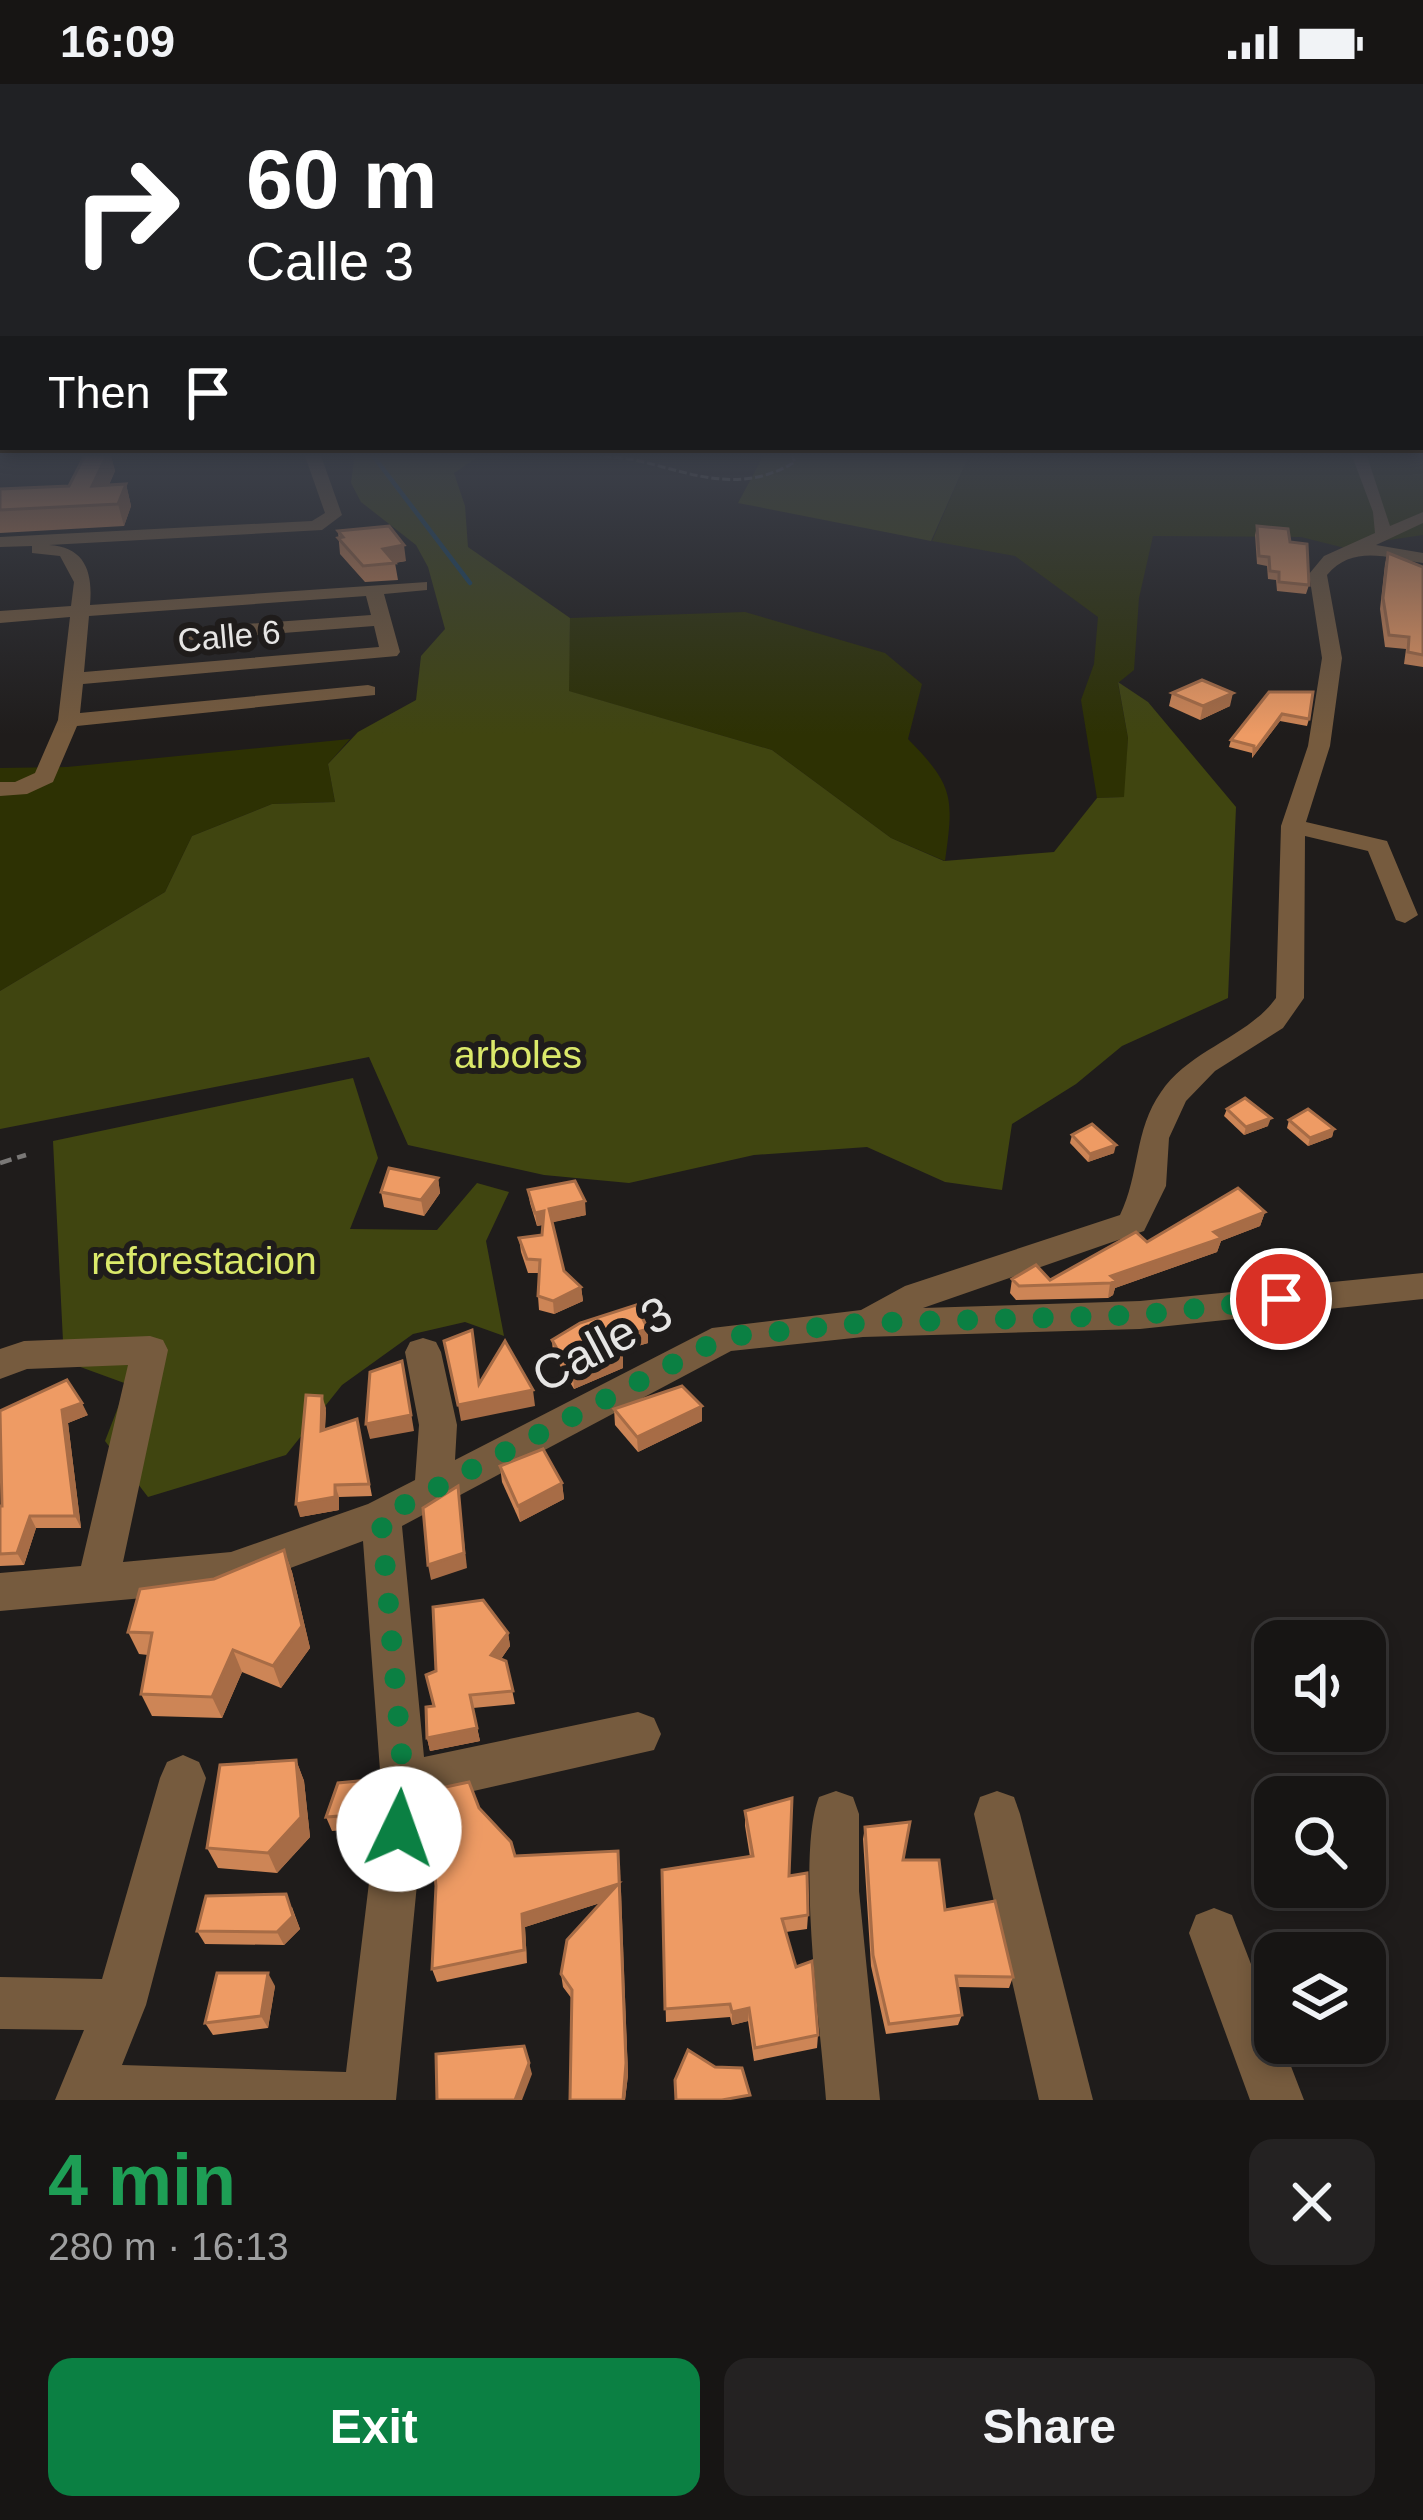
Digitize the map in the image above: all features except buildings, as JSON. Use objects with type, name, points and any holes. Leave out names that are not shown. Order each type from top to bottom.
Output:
[{"type":"street","points":[[863,1323],[917,1295],[1132,1223],[1150,1186],[1153,1138],[1173,1096],[1205,1064],[1273,1022],[1290,998],[1293,826],[1319,746],[1332,658],[1318,574],[1330,560],[1360,548],[1423,558]]},
{"type":"street","points":[[0,551],[64,551],[74,559],[82,582],[69,720],[45,777],[9,796]]},
{"type":"street","points":[[0,617],[421,586]]},
{"type":"street","points":[[191,634],[382,620],[374,592]]},
{"type":"street","name":"Calle 6","points":[[73,679],[390,652],[382,620]]},
{"type":"street","points":[[69,720],[368,691]]},
{"type":"street","points":[[1293,826],[1378,846],[1405,915]]},
{"type":"street","name":"Calle 3","points":[[0,1592],[231,1571],[381,1517],[724,1337],[863,1323],[1140,1315],[1423,1286]]},
{"type":"street","points":[[0,1365],[24,1355],[150,1350],[98,1580]]},
{"type":"street","points":[[422,1352],[438,1425],[434,1489]]},
{"type":"street","points":[[183,1778],[120,2005],[83,2096],[369,2099],[404,1784],[381,1517]]},
{"type":"street","points":[[404,1784],[638,1734]]},
{"type":"street","points":[[836,1814],[835,1892],[854,2100]]},
{"type":"street","points":[[998,1814],[1066,2100]]},
{"type":"street","points":[[1214,1933],[1277,2100]]},
{"type":"street","points":[[0,2003],[120,2005]]},
{"type":"path","points":[[0,1163],[26,1155]]},
{"type":"green space","name":"arboles","points":[[417,547],[468,547],[570,618],[569,691],[772,750],[891,838],[944,861],[1054,852],[1097,798],[1124,797],[1128,738],[1118,682],[1148,702],[1236,807],[1228,998],[1122,1046],[1076,1084],[1012,1124],[1002,1190],[945,1182],[867,1147],[754,1155],[629,1183],[544,1175],[408,1145],[369,1057],[0,1129],[0,991],[165,892],[192,836],[272,804],[335,802],[328,764],[358,732],[416,700],[421,656],[445,629],[428,567]]},
{"type":"green space","points":[[966,547],[1150,547],[1139,598],[1134,670],[1118,683],[1128,738],[1125,797],[1097,798],[1081,700],[1094,664],[1098,617],[1015,556]]},
{"type":"green space","points":[[745,612],[885,653],[922,684],[908,739],[934,769],[947,794],[945,861],[891,838],[772,750],[568,691],[570,618]]},
{"type":"green space","points":[[350,739],[328,764],[335,802],[272,804],[192,836],[165,892],[0,991],[0,768],[67,767]]},
{"type":"green space","name":"reforestacion","points":[[353,1078],[378,1158],[350,1229],[437,1230],[477,1183],[509,1192],[486,1241],[504,1336],[465,1322],[413,1334],[342,1385],[286,1455],[148,1497],[105,1441],[127,1384],[64,1361],[53,1141]]},
{"type":"waterway","points":[[443,547],[470,583]]},
{"type":"route","points":[[399,1829],[404,1784],[381,1517],[724,1337],[863,1323],[1140,1315],[1281,1299]]}]
